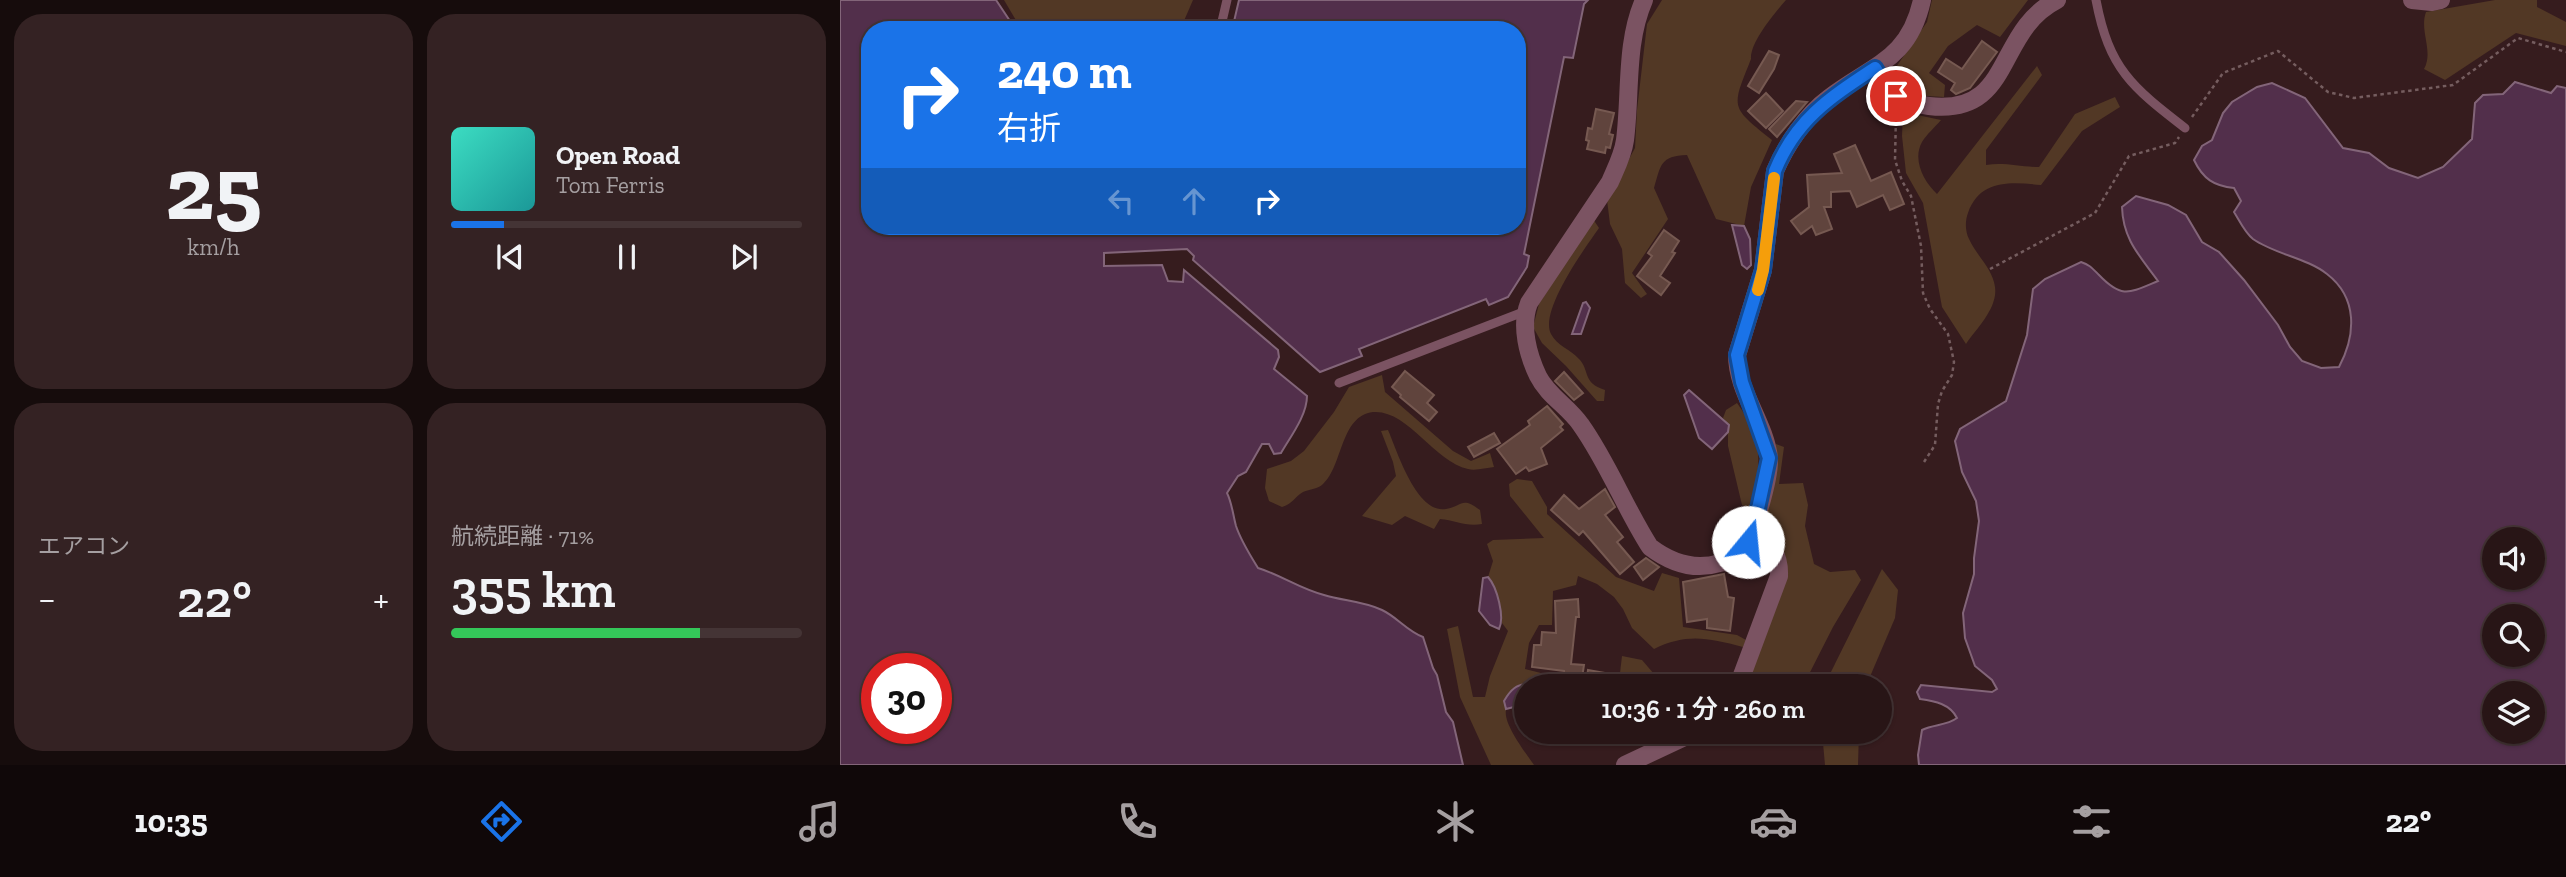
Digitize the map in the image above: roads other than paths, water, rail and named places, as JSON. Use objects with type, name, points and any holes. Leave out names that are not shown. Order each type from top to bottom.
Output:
[{"type":"street","points":[[1644,0],[1634,32],[1625,143],[1620,160],[1610,181],[1526,311],[1525,337],[1538,376],[1547,390],[1583,427],[1650,547],[1663,558],[1700,567],[1728,561],[1748,542],[1754,527],[1769,458],[1739,374],[1737,355],[1763,270],[1775,171],[1781,157],[1812,114],[1828,98],[1875,68],[1907,40],[1917,22],[1922,0]]},
{"type":"street","points":[[1875,68],[1886,86],[1896,96],[1908,102],[1938,107],[1966,105],[1981,97],[1993,83],[2018,36],[2048,5],[2057,0]]},
{"type":"street","points":[[2412,0],[2441,0]]},
{"type":"street","points":[[1742,674],[1779,576],[1780,561],[1776,551],[1754,527]]},
{"type":"street","points":[[1625,765],[1670,744]]},
{"type":"lane","points":[[1222,21],[1227,0]]},
{"type":"lane","points":[[2096,0],[2107,42],[2124,73],[2137,90],[2185,128]]},
{"type":"lane","points":[[1339,383],[1526,311]]}]
